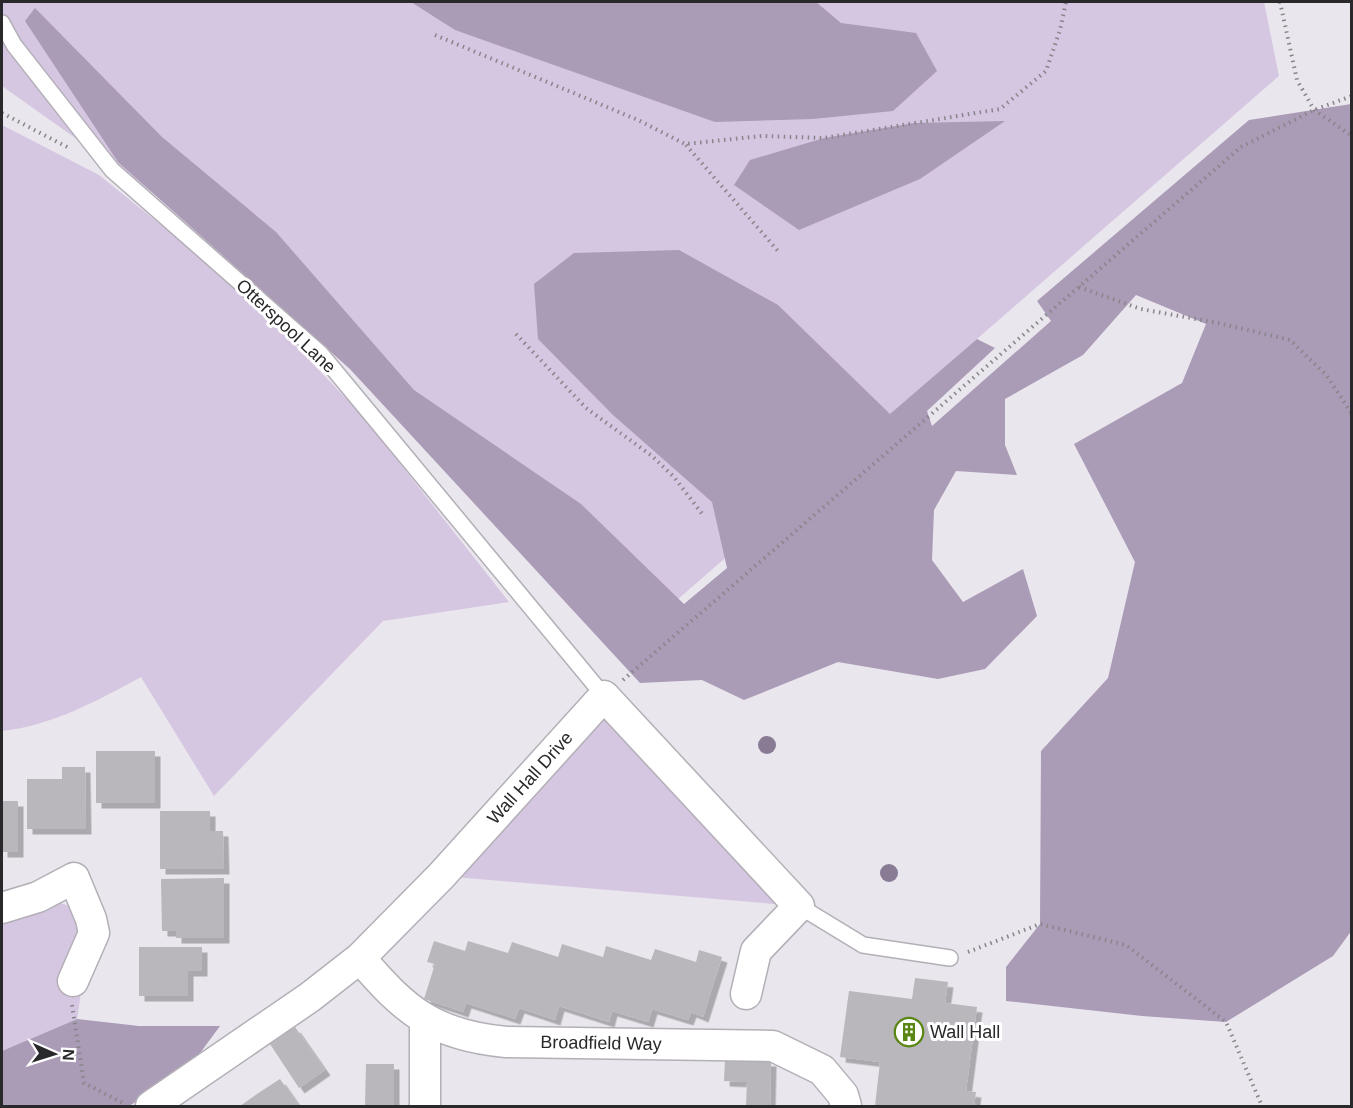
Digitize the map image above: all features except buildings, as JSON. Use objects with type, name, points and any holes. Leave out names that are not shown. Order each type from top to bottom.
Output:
[{"type":"street","points":[[604,696],[799,906],[756,951],[746,994]]},
{"type":"street","name":"Wall Hall Drive","points":[[151,1107],[310,997],[360,958],[441,876],[604,696]]},
{"type":"street","points":[[2,909],[38,897],[74,878],[92,919],[94,933],[73,981]]},
{"type":"street","name":"Broadfield Way","points":[[360,958],[395,998],[425,1021],[475,1039],[506,1042],[773,1046],[822,1070],[843,1095],[846,1107]]},
{"type":"street","points":[[425,1021],[425,1107]]},
{"type":"lane","name":"Otterspool Lane","points":[[2,23],[14,45],[112,171],[321,354],[604,696]]},
{"type":"lane","points":[[799,906],[863,945],[950,958]]},
{"type":"path","points":[[685,144],[762,136],[824,138],[1000,109],[1046,71],[1060,30],[1066,2]]},
{"type":"path","points":[[1280,2],[1297,80],[1314,110],[1352,136]]},
{"type":"path","points":[[435,35],[638,120],[685,144],[778,251]]},
{"type":"path","points":[[604,696],[1241,147],[1314,110],[1352,96]]},
{"type":"path","points":[[2,113],[72,150]]},
{"type":"path","points":[[1079,287],[1141,309],[1218,323],[1290,340],[1328,376],[1352,414]]},
{"type":"path","points":[[516,334],[586,408],[652,456],[674,477],[703,515]]},
{"type":"path","points":[[950,958],[1040,924],[1126,945],[1226,1022],[1262,1107]]},
{"type":"path","points":[[73,981],[72,1016],[84,1083],[129,1107]]},
{"type":"shaded area","points":[[2,2],[1264,2],[1279,76],[616,653],[350,369],[157,196],[2,86]]},
{"type":"shaded area","points":[[411,2],[816,2],[841,23],[916,33],[937,71],[893,111],[813,119],[715,122],[455,30]]},
{"type":"shaded area","points":[[35,8],[162,137],[276,232],[414,390],[581,504],[684,604],[727,568],[712,502],[613,415],[538,339],[534,284],[574,253],[679,250],[778,305],[890,414],[977,339],[995,348],[927,411],[932,426],[1051,321],[1037,301],[1249,120],[1351,104],[1352,930],[1333,956],[1226,1022],[1142,1016],[1006,1001],[1006,967],[1040,924],[1041,751],[1108,678],[1135,562],[1074,444],[1182,383],[1206,324],[1136,295],[1083,355],[1005,399],[1005,445],[1017,475],[956,471],[934,510],[932,560],[963,602],[1023,569],[1037,616],[985,669],[938,679],[838,662],[744,700],[702,680],[640,683],[350,369],[118,162],[25,21]]},
{"type":"shaded area","points":[[1005,121],[920,179],[799,230],[734,185],[750,160],[824,138],[914,123]]},
{"type":"shaded area","points":[[2,125],[99,175],[243,291],[361,414],[509,602],[383,621],[214,796],[141,677],[56,718],[2,731]]},
{"type":"shaded area","points":[[604,696],[799,906],[455,877]]},
{"type":"shaded area","points":[[50,902],[63,904],[75,911],[82,928],[83,968],[77,1019],[2,1051],[2,920]]},
{"type":"shaded area","points":[[77,1019],[139,1026],[220,1026],[189,1068],[129,1106],[2,1106],[2,1051]]},
{"type":"place","name":"Wall Hall","points":[[909,1032]]}]
